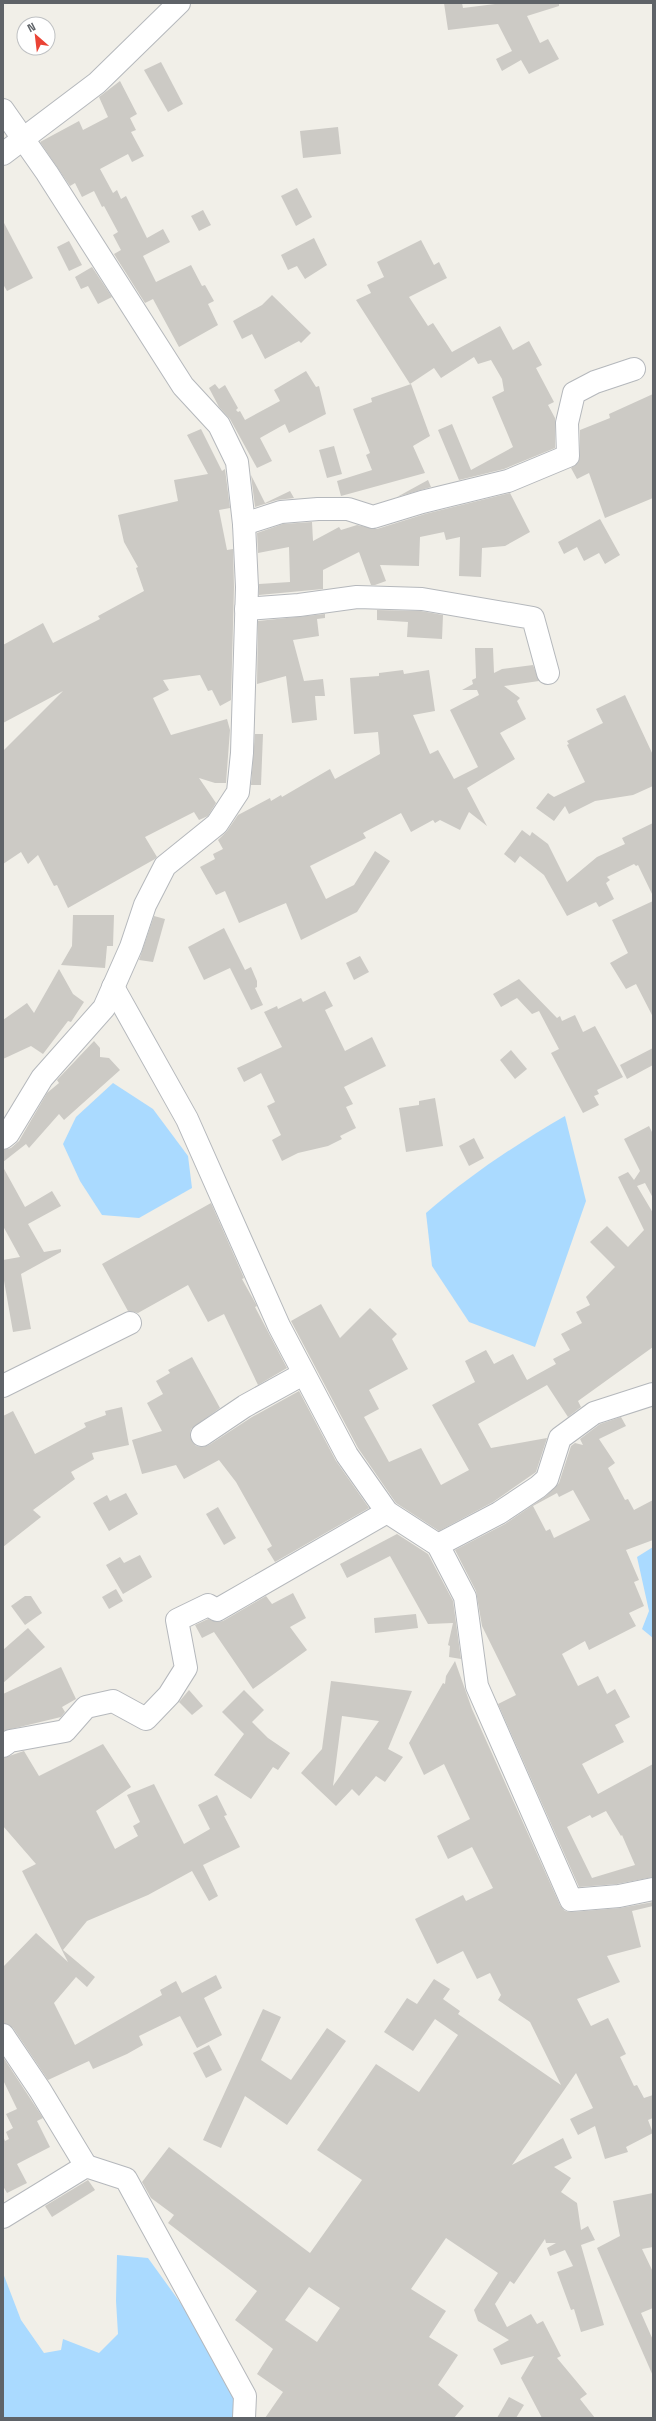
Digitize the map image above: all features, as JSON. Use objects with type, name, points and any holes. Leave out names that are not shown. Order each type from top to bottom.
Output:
[{"type":"street","points":[[3,154],[24,140],[97,83],[179,3]]},
{"type":"street","points":[[3,110],[24,140],[183,386],[219,425],[237,462],[244,524],[246,609],[242,754],[238,792],[217,824],[165,866],[145,905],[131,947],[104,1008],[42,1078],[8,1134],[3,1138]]},
{"type":"street","points":[[244,524],[281,512],[318,509],[348,509],[373,517],[422,502],[508,481],[568,456],[567,423],[574,393],[595,382],[634,369]]},
{"type":"street","points":[[246,609],[299,605],[358,597],[422,599],[533,618],[548,673]]},
{"type":"street","points":[[113,987],[187,1119],[279,1326],[347,1455],[387,1512],[438,1545],[465,1597],[477,1686],[571,1900],[619,1896],[653,1889]]},
{"type":"street","points":[[3,1386],[130,1323]]},
{"type":"street","points":[[202,1436],[245,1406],[304,1374]]},
{"type":"street","points":[[438,1545],[498,1513],[538,1487],[547,1478],[560,1438],[571,1430],[594,1414],[653,1394]]},
{"type":"street","points":[[3,1746],[10,1741],[65,1731],[86,1707],[113,1701],[146,1719],[169,1695],[186,1668],[177,1620],[208,1605],[217,1610],[387,1512]]},
{"type":"street","points":[[3,2035],[44,2096],[86,2166],[126,2179],[245,2396],[244,2418]]},
{"type":"street","points":[[3,2217],[86,2166]]},
{"type":"water","points":[[113,1083],[153,1109],[188,1156],[192,1188],[139,1218],[102,1215],[80,1181],[63,1144],[76,1117]]},
{"type":"water","points":[[565,1116],[586,1201],[535,1347],[469,1322],[432,1266],[426,1213],[493,1161]]},
{"type":"water","points":[[653,1547],[653,1638],[642,1629],[649,1611],[637,1557]]},
{"type":"water","points":[[117,2255],[148,2258],[187,2312],[233,2390],[233,2418],[3,2418],[3,2273],[21,2320],[44,2353],[61,2350],[63,2339],[99,2353],[118,2334],[116,2301]]},
{"type":"building","points":[[444,3],[462,3],[463,8],[503,3],[559,3],[559,6],[527,16],[540,43],[548,39],[559,59],[529,74],[521,60],[502,71],[496,59],[512,51],[498,24],[448,30]]},
{"type":"building","points":[[161,62],[183,104],[168,112],[144,70]]},
{"type":"building","points":[[120,81],[137,114],[130,118],[136,130],[131,132],[144,156],[132,162],[128,154],[100,169],[113,193],[117,190],[121,199],[126,196],[147,238],[163,229],[170,242],[143,256],[156,282],[191,265],[202,286],[205,285],[214,301],[208,304],[218,325],[179,347],[153,299],[145,303],[114,254],[121,250],[113,235],[118,232],[94,191],[82,197],[75,183],[70,186],[40,142],[79,121],[83,130],[108,117],[99,97]]},
{"type":"building","points":[[338,127],[341,154],[303,158],[300,131]]},
{"type":"building","points":[[297,188],[312,217],[296,226],[281,196]]},
{"type":"building","points":[[203,210],[211,225],[199,231],[191,216]]},
{"type":"building","points":[[3,221],[33,278],[7,291],[3,284]]},
{"type":"building","points":[[314,238],[327,265],[305,279],[297,266],[288,270],[281,255]]},
{"type":"building","points":[[421,240],[434,265],[439,262],[447,278],[409,297],[428,326],[433,323],[452,352],[500,326],[513,350],[529,341],[542,365],[536,368],[554,402],[548,405],[555,418],[555,448],[504,469],[459,480],[438,430],[452,424],[471,470],[513,447],[492,397],[504,391],[502,379],[491,360],[478,364],[474,357],[441,378],[434,368],[410,384],[356,300],[371,293],[367,285],[384,277],[377,262]]},
{"type":"building","points":[[69,241],[82,265],[69,271],[57,247]]},
{"type":"building","points":[[92,267],[112,297],[98,304],[88,286],[81,289],[75,277]]},
{"type":"building","points":[[272,295],[311,333],[301,343],[299,341],[265,359],[252,334],[242,339],[233,321],[262,305]]},
{"type":"building","points":[[306,371],[316,387],[319,386],[326,414],[289,433],[285,424],[260,438],[272,461],[257,468],[230,419],[219,407],[209,388],[215,384],[219,389],[225,385],[238,408],[236,410],[238,412],[240,411],[245,420],[280,401],[274,390]]},
{"type":"building","points":[[411,384],[430,436],[413,446],[425,473],[341,496],[337,481],[372,470],[366,455],[370,453],[353,409],[372,402],[371,398]]},
{"type":"building","points":[[653,394],[653,498],[605,518],[589,473],[577,479],[571,468],[578,463],[580,456],[580,430],[610,418],[609,414]]},
{"type":"building","points":[[201,429],[222,471],[225,469],[230,508],[219,510],[227,550],[233,549],[234,587],[231,700],[220,706],[212,690],[208,691],[200,675],[163,680],[169,690],[153,698],[171,735],[227,719],[230,730],[226,783],[215,783],[199,778],[216,803],[208,816],[199,820],[194,812],[145,837],[157,857],[155,859],[68,908],[57,885],[54,886],[38,855],[28,864],[21,852],[3,864],[3,751],[63,691],[3,723],[3,645],[43,623],[53,643],[100,619],[98,616],[144,591],[136,568],[138,567],[124,542],[118,515],[178,501],[174,480],[208,474],[187,435]]},
{"type":"building","points":[[334,446],[342,474],[327,478],[319,450]]},
{"type":"building","points":[[251,475],[265,503],[290,491],[294,498],[277,500],[255,507]]},
{"type":"building","points":[[428,480],[431,487],[397,497]]},
{"type":"building","points":[[510,493],[530,532],[505,546],[482,548],[481,577],[459,576],[460,537],[446,540],[444,532],[420,537],[419,566],[380,565],[386,581],[375,585],[371,585],[359,552],[323,570],[323,589],[259,595],[259,584],[290,582],[289,547],[258,553],[257,533],[283,524],[312,522],[313,541],[339,527],[341,530],[357,525],[377,529],[425,514]]},
{"type":"building","points":[[600,519],[620,555],[605,564],[599,553],[584,561],[577,547],[564,554],[558,542]]},
{"type":"building","points":[[377,610],[421,611],[443,615],[442,639],[407,637],[408,622],[377,620]]},
{"type":"building","points":[[325,614],[325,618],[317,619],[319,636],[293,640],[304,681],[323,679],[325,696],[315,696],[317,720],[292,723],[286,676],[257,684],[258,621]]},
{"type":"building","points":[[475,648],[493,648],[494,673],[502,669],[533,665],[539,681],[504,686],[520,698],[517,701],[526,719],[500,733],[515,759],[467,788],[487,826],[469,812],[460,830],[440,820],[435,823],[433,820],[411,832],[401,813],[363,833],[366,838],[310,866],[326,899],[354,885],[375,851],[390,861],[357,912],[301,940],[286,903],[239,923],[225,891],[216,895],[200,867],[215,859],[213,854],[223,849],[218,840],[227,831],[238,815],[270,798],[271,801],[281,795],[282,797],[330,769],[335,779],[380,754],[378,732],[354,734],[350,678],[379,676],[379,673],[403,670],[404,674],[429,670],[435,711],[413,715],[430,754],[438,750],[454,779],[478,767],[450,710],[479,695],[477,690],[462,690],[473,684],[472,680],[476,678]]},
{"type":"building","points":[[625,695],[653,755],[653,786],[633,795],[595,801],[569,814],[565,806],[554,821],[536,808],[548,793],[554,797],[585,782],[567,745],[569,744],[567,741],[603,723],[596,709]]},
{"type":"building","points":[[255,734],[263,734],[261,785],[251,785]]},
{"type":"building","points":[[653,823],[653,896],[638,865],[636,866],[634,864],[607,877],[610,880],[606,883],[614,899],[599,907],[596,902],[567,916],[544,875],[520,856],[515,863],[504,854],[522,830],[530,836],[532,832],[548,844],[567,882],[597,857],[625,844],[622,838]]},
{"type":"building","points":[[653,901],[653,1017],[636,984],[626,989],[610,963],[628,953],[612,920]]},
{"type":"building","points":[[73,915],[114,915],[113,946],[107,946],[105,968],[61,965],[72,946]]},
{"type":"building","points":[[154,916],[165,919],[153,962],[139,960]]},
{"type":"building","points":[[224,928],[245,970],[251,967],[257,981],[257,987],[255,988],[263,1005],[251,1010],[230,968],[204,980],[188,947]]},
{"type":"building","points":[[360,956],[369,972],[354,980],[346,963]]},
{"type":"building","points":[[59,969],[73,994],[84,1002],[71,1022],[68,1021],[43,1054],[31,1046],[3,1059],[3,1020],[27,1003],[34,1013]]},
{"type":"building","points":[[519,979],[557,1018],[560,1016],[562,1021],[575,1015],[583,1032],[595,1026],[623,1077],[597,1090],[599,1094],[594,1096],[599,1105],[583,1113],[551,1053],[559,1049],[539,1011],[532,1014],[517,998],[501,1007],[493,994]]},
{"type":"building","points":[[325,991],[333,1006],[325,1010],[345,1051],[372,1037],[386,1066],[344,1087],[353,1104],[346,1107],[356,1128],[340,1136],[342,1139],[328,1146],[298,1153],[282,1161],[272,1140],[281,1135],[267,1106],[275,1102],[261,1073],[244,1082],[237,1068],[282,1047],[264,1012],[277,1006],[278,1009],[301,998],[303,1002]]},
{"type":"building","points":[[94,1041],[100,1048],[100,1057],[109,1058],[120,1070],[64,1120],[59,1114],[29,1148],[26,1144],[3,1162],[3,1150],[11,1148],[19,1141],[47,1093],[59,1083],[57,1080]]},
{"type":"building","points":[[653,1048],[653,1065],[627,1079],[620,1065]]},
{"type":"building","points":[[511,1050],[527,1069],[515,1079],[500,1060]]},
{"type":"building","points":[[435,1098],[443,1146],[406,1152],[399,1108],[419,1105],[419,1101]]},
{"type":"building","points":[[649,1126],[653,1134],[653,1198],[645,1183],[637,1186],[653,1213],[653,1347],[578,1401],[581,1407],[568,1417],[547,1385],[478,1424],[491,1448],[547,1438],[548,1435],[536,1472],[493,1502],[439,1531],[396,1503],[358,1448],[291,1321],[321,1304],[340,1338],[370,1308],[397,1334],[392,1339],[408,1369],[369,1390],[379,1409],[364,1417],[389,1462],[421,1448],[441,1485],[469,1470],[432,1405],[475,1382],[465,1361],[486,1350],[494,1364],[513,1354],[527,1380],[556,1364],[553,1359],[570,1350],[561,1334],[582,1323],[576,1312],[590,1305],[586,1297],[615,1267],[590,1242],[607,1226],[628,1247],[644,1230],[618,1177],[628,1172],[634,1180],[640,1171],[624,1139]]},
{"type":"building","points":[[474,1138],[484,1158],[469,1166],[459,1146]]},
{"type":"building","points":[[3,1167],[25,1207],[52,1191],[61,1206],[28,1224],[44,1252],[61,1249],[61,1252],[21,1274],[31,1329],[13,1332],[3,1275],[3,1260],[20,1257],[3,1226]]},
{"type":"building","points":[[211,1203],[244,1278],[242,1279],[257,1306],[255,1307],[287,1368],[258,1385],[224,1314],[208,1322],[188,1285],[138,1313],[128,1311],[102,1264]]},
{"type":"building","points":[[192,1357],[220,1408],[191,1429],[190,1436],[196,1446],[202,1447],[209,1445],[252,1417],[299,1391],[336,1461],[369,1508],[275,1562],[267,1549],[272,1546],[236,1482],[219,1460],[184,1479],[176,1465],[142,1474],[132,1440],[162,1431],[147,1403],[163,1394],[156,1381],[170,1373],[168,1370]]},
{"type":"building","points":[[122,1407],[129,1445],[92,1453],[94,1459],[71,1472],[75,1479],[33,1510],[41,1517],[3,1547],[3,1416],[13,1411],[35,1454],[86,1427],[84,1423],[106,1415],[105,1411]]},
{"type":"building","points":[[621,1417],[626,1426],[599,1439],[615,1463],[608,1468],[625,1500],[628,1499],[634,1510],[653,1500],[653,1540],[626,1550],[639,1580],[634,1582],[644,1606],[629,1613],[636,1626],[589,1650],[585,1641],[562,1654],[578,1686],[598,1676],[607,1694],[615,1689],[630,1717],[615,1725],[624,1742],[582,1764],[598,1794],[653,1764],[653,1877],[617,1884],[579,1887],[498,1704],[516,1695],[482,1626],[476,1591],[455,1550],[505,1524],[546,1496],[559,1483],[571,1446],[575,1443],[583,1445],[580,1439],[600,1424]],"holes":[[[573,1490],[590,1520],[554,1538],[550,1529],[546,1531],[533,1506],[557,1493],[559,1497]],[[606,1811],[621,1836],[622,1835],[635,1865],[592,1878],[567,1827],[590,1815],[592,1818]]]},
{"type":"building","points":[[126,1493],[138,1514],[109,1531],[93,1503],[107,1495],[110,1501]]},
{"type":"building","points":[[218,1507],[236,1538],[224,1545],[206,1514]]},
{"type":"building","points":[[397,1534],[428,1554],[453,1601],[461,1659],[449,1657],[450,1646],[448,1645],[453,1623],[428,1624],[390,1556],[347,1578],[340,1564]]},
{"type":"building","points":[[140,1555],[152,1577],[123,1594],[106,1565],[120,1557],[124,1563]]},
{"type":"building","points":[[116,1589],[123,1601],[109,1609],[102,1597]]},
{"type":"building","points":[[293,1593],[306,1618],[290,1627],[307,1650],[253,1689],[214,1632],[202,1638],[195,1625],[208,1619],[217,1622],[223,1621],[266,1596],[272,1604]]},
{"type":"building","points":[[25,1596],[31,1596],[42,1613],[25,1625],[11,1606]]},
{"type":"building","points":[[416,1614],[418,1628],[375,1633],[374,1618]]},
{"type":"building","points":[[28,1628],[45,1647],[3,1683],[3,1650]]},
{"type":"building","points":[[455,1661],[472,1709],[560,1905],[565,1911],[572,1912],[620,1908],[653,1902],[653,1906],[632,1911],[641,1947],[607,1956],[620,1982],[577,1999],[591,2026],[608,2018],[626,2054],[620,2057],[634,2086],[637,2085],[644,2098],[653,2095],[653,2118],[648,2120],[653,2133],[626,2147],[628,2152],[605,2159],[595,2126],[578,2135],[570,2119],[593,2108],[576,2073],[512,2165],[563,2138],[572,2158],[554,2167],[571,2178],[561,2192],[577,2203],[581,2230],[588,2226],[595,2240],[581,2245],[604,2325],[581,2332],[574,2309],[571,2310],[557,2272],[573,2266],[565,2250],[550,2256],[547,2248],[556,2243],[546,2243],[545,2239],[514,2284],[510,2281],[495,2304],[507,2327],[531,2314],[537,2324],[543,2321],[561,2356],[557,2358],[587,2394],[580,2399],[595,2418],[542,2418],[521,2378],[534,2356],[501,2365],[493,2349],[509,2340],[478,2321],[474,2310],[498,2273],[446,2238],[411,2289],[446,2311],[429,2337],[458,2355],[438,2385],[464,2406],[454,2418],[265,2418],[283,2392],[257,2374],[273,2349],[235,2320],[257,2291],[168,2223],[174,2215],[151,2198],[142,2182],[169,2147],[310,2253],[362,2180],[317,2150],[376,2064],[419,2092],[458,2035],[435,2019],[413,2051],[384,2032],[407,1998],[417,2004],[434,1979],[450,1989],[443,1999],[460,2011],[458,2014],[561,2085],[530,2022],[498,2000],[501,1995],[490,1973],[477,1979],[463,1951],[437,1964],[415,1919],[463,1895],[466,1901],[493,1888],[472,1847],[448,1859],[437,1836],[470,1819],[444,1764],[424,1775],[409,1743],[443,1683],[445,1684],[446,1676]],"holes":[[[309,2287],[340,2308],[317,2342],[285,2320]]]},
{"type":"building","points":[[61,1667],[76,1699],[62,1707],[65,1712],[61,1717],[3,1731],[3,1694]]},
{"type":"building","points":[[331,1681],[412,1691],[388,1749],[403,1757],[385,1782],[376,1776],[359,1796],[352,1789],[336,1806],[301,1773],[322,1749]],"holes":[[[342,1716],[379,1721],[333,1786]]]},
{"type":"building","points":[[189,1690],[203,1706],[192,1715],[179,1702]]},
{"type":"building","points":[[244,1690],[264,1710],[252,1722],[268,1738],[290,1753],[278,1770],[273,1767],[251,1799],[214,1775],[244,1734],[222,1712]]},
{"type":"building","points":[[103,1744],[131,1787],[96,1811],[115,1849],[138,1836],[133,1826],[140,1822],[127,1795],[154,1784],[184,1844],[210,1829],[198,1805],[217,1795],[227,1815],[224,1816],[240,1847],[203,1865],[218,1896],[209,1901],[192,1871],[148,1895],[87,1921],[63,1950],[95,1977],[87,1987],[76,1977],[54,2003],[75,2045],[162,1995],[160,1990],[176,1981],[182,1993],[216,1975],[222,1988],[204,1998],[222,2035],[197,2048],[180,2016],[139,2036],[143,2045],[127,2054],[93,2069],[89,2061],[48,2080],[13,2028],[3,2023],[3,1967],[36,1933],[68,1962],[22,1871],[36,1864],[3,1826],[3,1758],[24,1751],[39,1776]]},
{"type":"building","points":[[263,2009],[281,2017],[261,2060],[291,2080],[327,2028],[346,2041],[287,2125],[245,2096],[221,2148],[203,2140]]},
{"type":"building","points":[[209,2045],[222,2070],[206,2078],[193,2053]]},
{"type":"building","points":[[3,2057],[43,2118],[37,2121],[50,2147],[17,2164],[27,2183],[7,2193],[3,2186],[3,2136],[5,2141],[9,2139],[6,2132],[13,2128],[6,2114],[17,2109],[3,2080]]},
{"type":"building","points":[[88,2180],[95,2190],[52,2217],[45,2206]]},
{"type":"building","points":[[653,2193],[653,2247],[642,2249],[653,2272],[653,2308],[641,2313],[653,2340],[653,2376],[597,2248],[620,2236],[613,2201]]},
{"type":"building","points":[[509,2397],[524,2405],[516,2418],[497,2418]]}]
